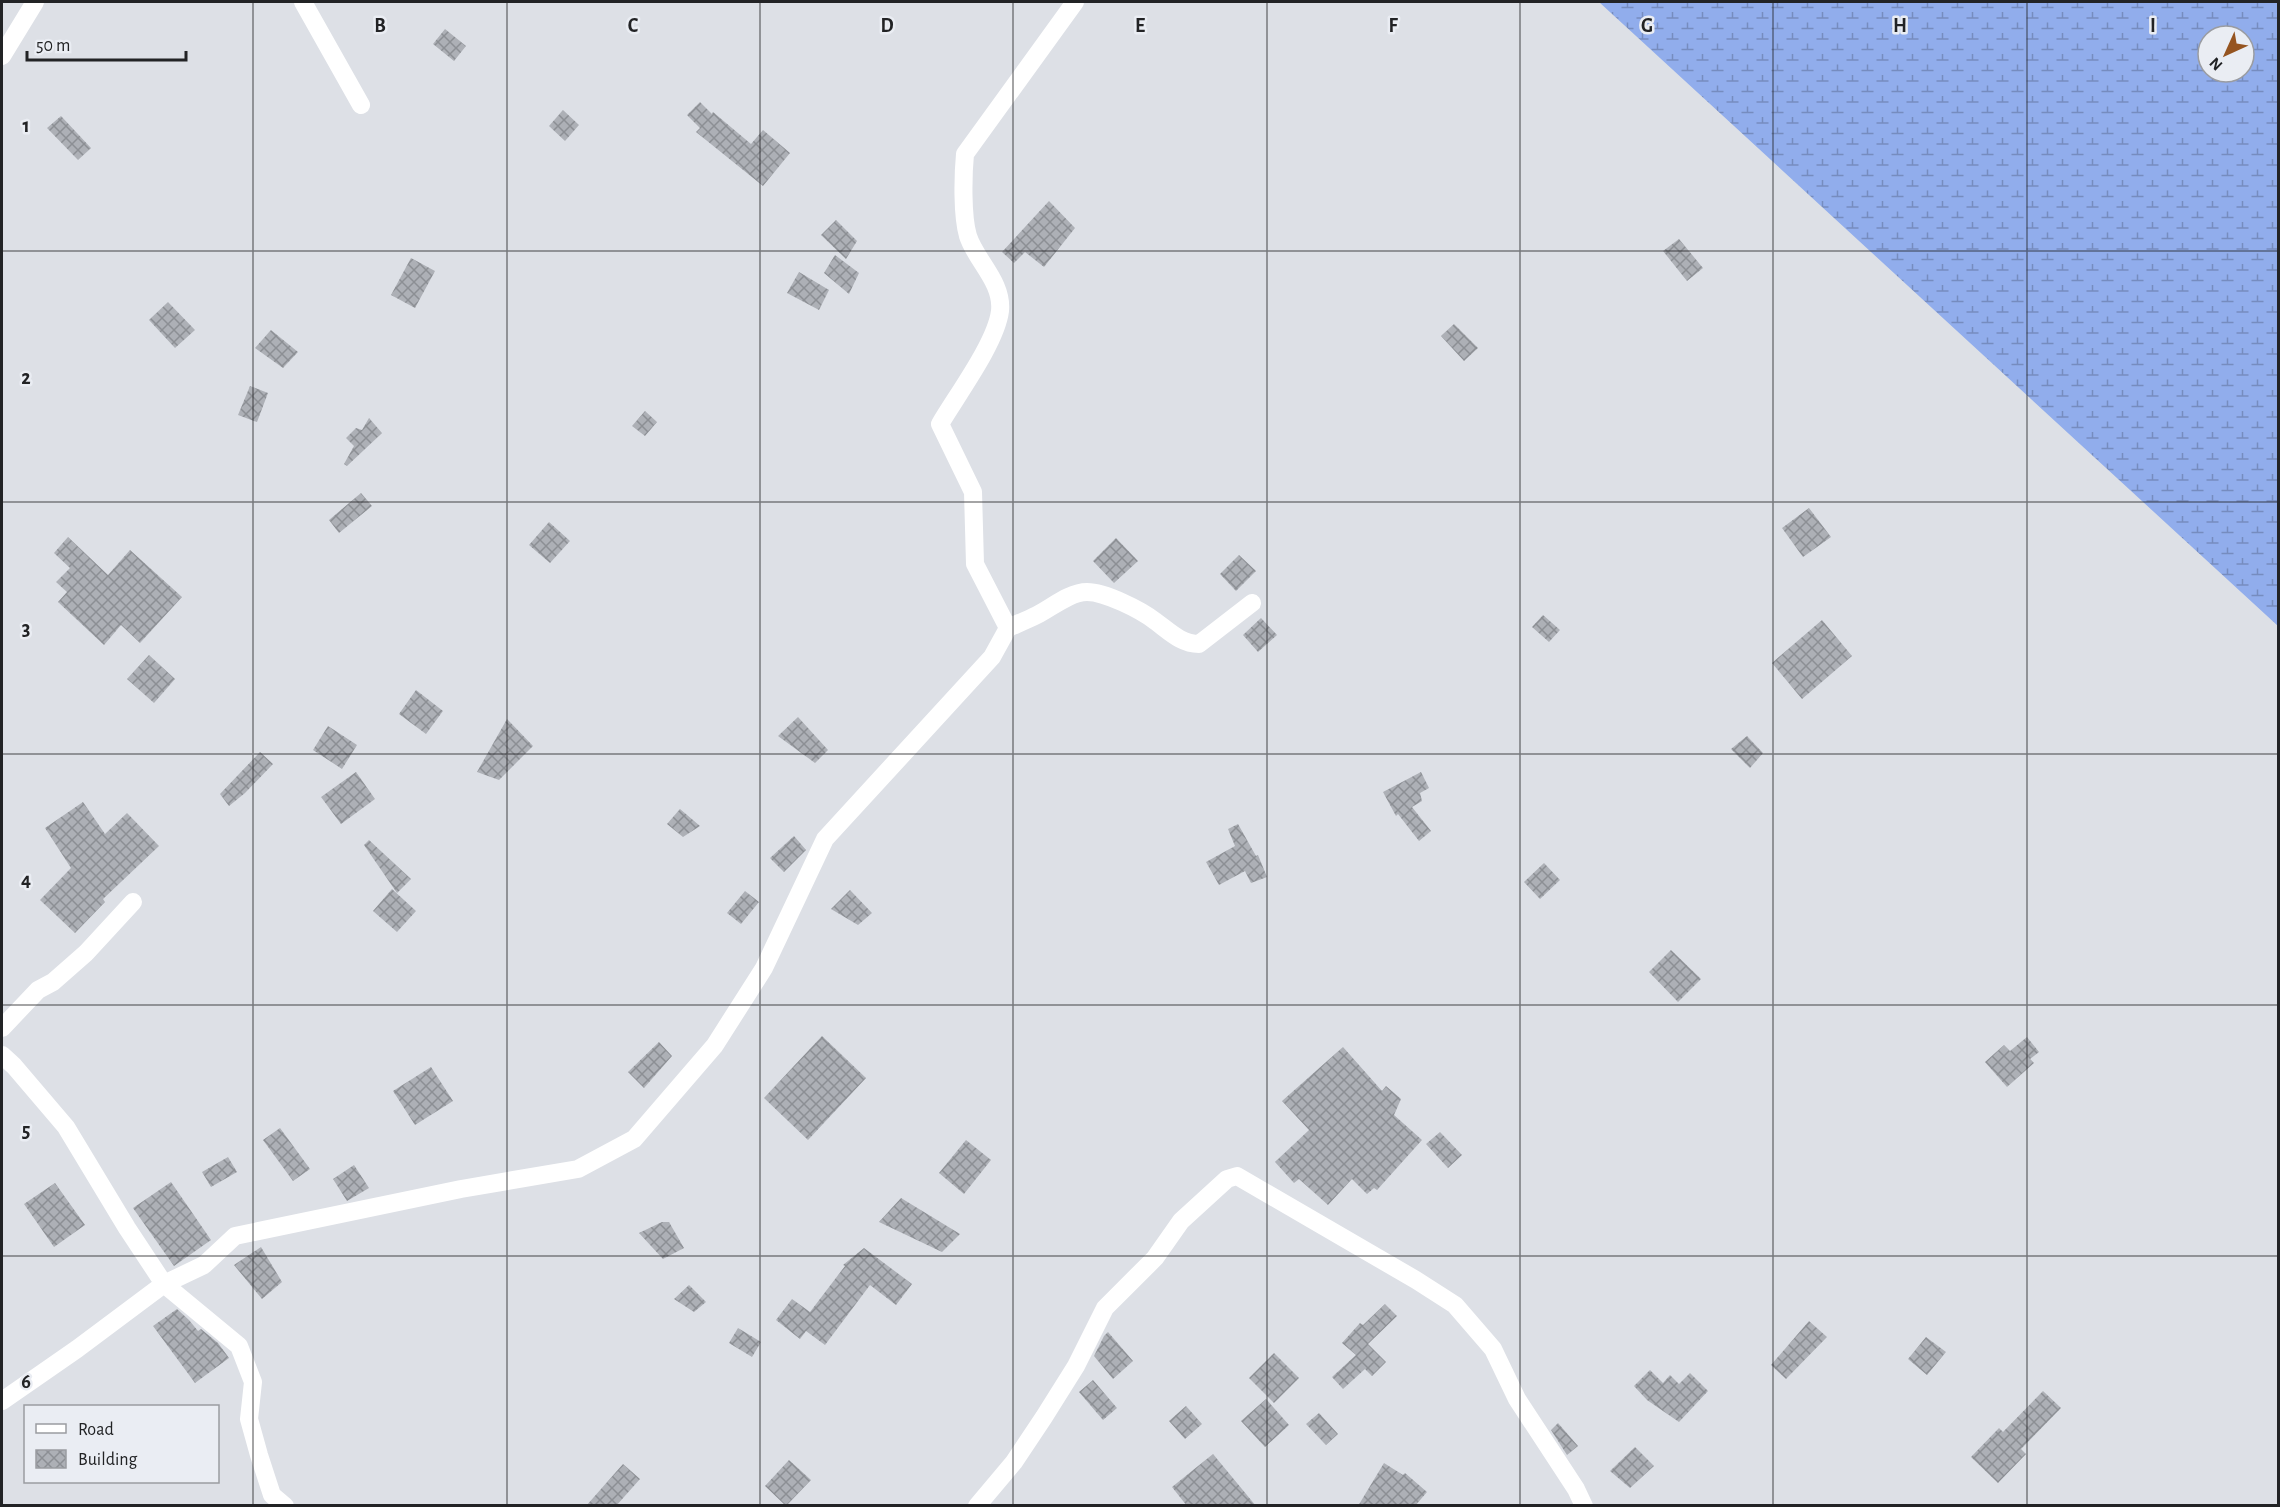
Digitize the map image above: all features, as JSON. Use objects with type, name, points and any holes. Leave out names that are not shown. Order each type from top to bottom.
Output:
[{"type":"street","points":[[2,56],[35,2]]},
{"type":"street","points":[[303,2],[361,105]]},
{"type":"street","points":[[1008,628],[975,564],[973,492],[940,424],[994,335],[1000,309],[997,288],[968,236],[963,182],[965,154],[1075,2]]},
{"type":"street","points":[[2,1401],[164,1284],[204,1265],[235,1236],[461,1189],[578,1169],[634,1139],[715,1045],[764,968],[825,839],[993,657],[1008,628],[1040,614],[1054,603],[1087,592],[1118,600],[1146,614],[1188,644],[1198,644],[1252,603]]},
{"type":"street","points":[[2,1029],[38,990],[53,982],[87,953],[133,902]]},
{"type":"street","points":[[2,1055],[66,1127],[164,1284],[239,1346],[253,1382],[249,1419],[259,1455],[272,1496],[285,1506]]},
{"type":"street","points":[[976,1506],[1014,1462],[1038,1426],[1076,1366],[1105,1308],[1155,1257],[1181,1221],[1227,1179],[1237,1176],[1455,1305],[1493,1349],[1517,1399],[1584,1506]]},
{"type":"green space","points":[[1599,2],[2278,2],[2278,626]]},
{"type":"building","points":[[445,29],[466,46],[454,61],[433,44]]},
{"type":"building","points":[[700,102],[751,144],[763,130],[790,153],[763,186],[696,132],[700,128],[687,115]]},
{"type":"building","points":[[563,110],[579,125],[565,141],[549,126]]},
{"type":"building","points":[[61,116],[91,148],[78,160],[47,128]]},
{"type":"building","points":[[1049,201],[1075,228],[1044,267],[1025,252],[1014,263],[1002,252]]},
{"type":"building","points":[[836,220],[857,241],[846,259],[821,235]]},
{"type":"building","points":[[1679,239],[1703,268],[1687,281],[1663,251]]},
{"type":"building","points":[[835,255],[859,273],[849,294],[824,273]]},
{"type":"building","points":[[411,258],[435,271],[415,308],[391,295]]},
{"type":"building","points":[[799,272],[829,290],[819,310],[787,293]]},
{"type":"building","points":[[168,302],[195,330],[175,348],[149,320]]},
{"type":"building","points":[[1454,324],[1478,348],[1464,361],[1441,336]]},
{"type":"building","points":[[271,330],[298,352],[283,368],[255,348]]},
{"type":"building","points":[[250,386],[268,393],[257,422],[238,415]]},
{"type":"building","points":[[645,411],[657,422],[645,436],[632,426]]},
{"type":"building","points":[[369,418],[382,433],[347,466],[344,464],[354,446],[346,438],[356,428],[362,430]]},
{"type":"building","points":[[361,493],[372,506],[339,533],[329,520]]},
{"type":"building","points":[[1809,508],[1831,537],[1803,557],[1782,528]]},
{"type":"building","points":[[549,522],[570,541],[550,563],[529,545]]},
{"type":"building","points":[[68,537],[108,575],[130,550],[182,597],[140,643],[121,625],[104,645],[58,602],[67,592],[56,582],[70,568],[54,553]]},
{"type":"building","points":[[1116,538],[1138,561],[1114,583],[1093,561]]},
{"type":"building","points":[[1239,555],[1256,571],[1236,591],[1220,574]]},
{"type":"building","points":[[1543,615],[1560,630],[1549,642],[1532,627]]},
{"type":"building","points":[[1261,618],[1277,635],[1258,652],[1243,635]]},
{"type":"building","points":[[1822,620],[1852,656],[1802,699],[1772,663]]},
{"type":"building","points":[[149,655],[175,679],[154,703],[127,679]]},
{"type":"building","points":[[416,690],[443,711],[426,734],[399,714]]},
{"type":"building","points":[[798,717],[828,750],[815,763],[778,736]]},
{"type":"building","points":[[507,719],[533,746],[499,780],[477,772]]},
{"type":"building","points":[[328,726],[357,745],[342,769],[313,750]]},
{"type":"building","points":[[1747,736],[1763,753],[1750,768],[1731,749]]},
{"type":"building","points":[[260,752],[273,764],[229,806],[220,794]]},
{"type":"building","points":[[356,772],[375,799],[341,824],[321,797]]},
{"type":"building","points":[[1421,772],[1429,788],[1420,793],[1422,801],[1412,807],[1431,831],[1419,841],[1398,814],[1396,816],[1383,792]]},
{"type":"building","points":[[83,802],[105,834],[127,813],[159,846],[103,899],[105,902],[75,933],[40,900],[71,868],[45,828]]},
{"type":"building","points":[[680,809],[700,826],[683,837],[667,824]]},
{"type":"building","points":[[1238,824],[1256,856],[1258,855],[1267,877],[1251,883],[1245,871],[1219,885],[1206,862],[1235,846],[1228,829]]},
{"type":"building","points":[[794,836],[806,850],[784,872],[770,858]]},
{"type":"building","points":[[369,840],[411,879],[397,893],[364,845]]},
{"type":"building","points":[[1544,863],[1560,880],[1540,899],[1524,882]]},
{"type":"building","points":[[392,889],[416,911],[397,932],[373,911]]},
{"type":"building","points":[[850,890],[872,913],[858,925],[831,909]]},
{"type":"building","points":[[745,891],[759,902],[741,924],[727,913]]},
{"type":"building","points":[[1671,950],[1701,979],[1678,1002],[1649,972]]},
{"type":"building","points":[[822,1036],[866,1078],[808,1140],[764,1098]]},
{"type":"building","points":[[2027,1037],[2039,1052],[2030,1059],[2034,1063],[2007,1087],[1985,1062],[2004,1045],[2010,1051]]},
{"type":"building","points":[[659,1042],[672,1056],[644,1088],[628,1072]]},
{"type":"building","points":[[1343,1047],[1382,1091],[1386,1086],[1401,1099],[1394,1115],[1422,1140],[1377,1190],[1374,1188],[1367,1194],[1352,1179],[1328,1205],[1299,1179],[1294,1183],[1275,1162],[1309,1130],[1282,1101]]},
{"type":"building","points":[[431,1067],[453,1101],[415,1125],[393,1091]]},
{"type":"building","points":[[280,1128],[310,1169],[293,1181],[263,1140]]},
{"type":"building","points":[[1440,1132],[1462,1155],[1448,1168],[1426,1144]]},
{"type":"building","points":[[966,1140],[991,1160],[964,1194],[939,1173]]},
{"type":"building","points":[[228,1157],[237,1172],[211,1187],[202,1172]]},
{"type":"building","points":[[354,1165],[369,1188],[347,1201],[333,1179]]},
{"type":"building","points":[[171,1182],[211,1240],[174,1266],[133,1208]]},
{"type":"building","points":[[55,1183],[85,1225],[54,1247],[24,1204]]},
{"type":"building","points":[[901,1198],[960,1234],[942,1252],[879,1222]]},
{"type":"building","points":[[662,1222],[669,1222],[684,1248],[663,1259],[639,1233]]},
{"type":"building","points":[[261,1247],[282,1282],[262,1299],[234,1265]]},
{"type":"building","points":[[864,1248],[912,1284],[896,1305],[870,1285],[825,1345],[806,1331],[800,1339],[776,1320],[792,1299],[810,1312],[845,1266],[843,1265]]},
{"type":"building","points":[[689,1285],[706,1302],[694,1312],[674,1299]]},
{"type":"building","points":[[1385,1304],[1397,1316],[1368,1344],[1386,1362],[1372,1376],[1365,1369],[1343,1389],[1332,1377],[1356,1355],[1342,1343],[1360,1323],[1363,1325]]},
{"type":"building","points":[[177,1309],[198,1331],[201,1329],[218,1343],[229,1358],[195,1383],[153,1326]]},
{"type":"building","points":[[1809,1321],[1827,1337],[1786,1379],[1771,1365]]},
{"type":"building","points":[[738,1328],[761,1342],[752,1357],[729,1343]]},
{"type":"building","points":[[1108,1332],[1133,1361],[1113,1379],[1094,1356]]},
{"type":"building","points":[[1926,1337],[1946,1352],[1927,1375],[1908,1359]]},
{"type":"building","points":[[1274,1353],[1299,1378],[1274,1403],[1249,1378]]},
{"type":"building","points":[[1650,1370],[1663,1383],[1670,1375],[1679,1384],[1690,1373],[1708,1391],[1679,1422],[1647,1400],[1634,1386]]},
{"type":"building","points":[[1093,1380],[1117,1408],[1103,1420],[1079,1392]]},
{"type":"building","points":[[2043,1391],[2061,1408],[2021,1449],[2026,1454],[1998,1483],[1971,1457],[1999,1428],[2003,1432]]},
{"type":"building","points":[[1266,1399],[1289,1425],[1265,1447],[1241,1421]]},
{"type":"building","points":[[1186,1406],[1202,1424],[1185,1439],[1169,1421]]},
{"type":"building","points":[[1319,1413],[1338,1434],[1326,1445],[1306,1424]]},
{"type":"building","points":[[1558,1423],[1578,1446],[1567,1455],[1551,1430]]},
{"type":"building","points":[[1635,1447],[1654,1466],[1630,1488],[1610,1471]]},
{"type":"building","points":[[1213,1454],[1256,1506],[1187,1506],[1172,1487]]},
{"type":"building","points":[[789,1460],[811,1480],[786,1506],[765,1486]]},
{"type":"building","points":[[1384,1463],[1403,1475],[1405,1473],[1427,1492],[1415,1506],[1358,1506]]},
{"type":"building","points":[[623,1464],[640,1479],[616,1506],[586,1506]]}]
